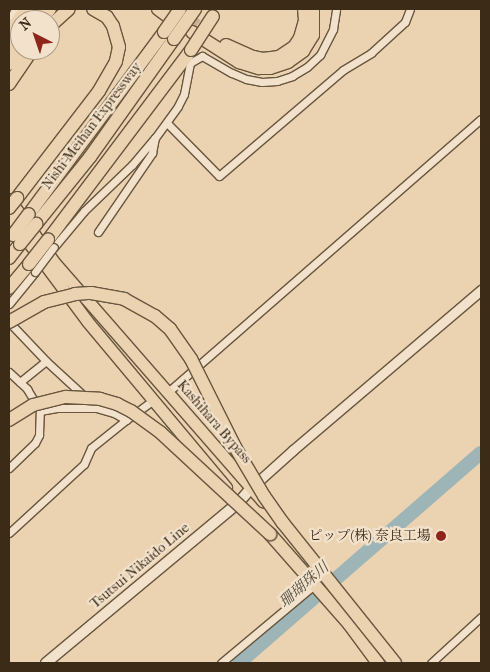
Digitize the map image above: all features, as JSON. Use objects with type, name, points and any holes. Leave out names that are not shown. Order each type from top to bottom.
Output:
[{"type":"highway","points":[[11,202],[99,92],[116,60],[119,47],[113,26],[107,17],[93,9]]},
{"type":"highway","name":"Nishi-Meihan Expressway","points":[[9,258],[14,240],[118,120],[169,36],[180,9]]},
{"type":"highway","name":"Nishi-Meihan Expressway","points":[[169,36],[195,9]]},
{"type":"highway","points":[[304,9],[305,20],[300,38],[287,52],[271,58],[253,58],[195,28],[239,62],[254,67],[270,68],[288,62],[303,51],[312,35],[313,9]]},
{"type":"highway","points":[[9,288],[32,268],[51,244],[192,50],[216,12]]},
{"type":"highway","points":[[9,83],[25,60]]},
{"type":"highway","points":[[9,83],[11,66]]},
{"type":"highway","name":"Kashihara Bypass","points":[[11,202],[54,262],[340,590],[397,663]]},
{"type":"highway","points":[[10,218],[70,299],[152,401],[377,663]]},
{"type":"highway","points":[[9,322],[44,302],[75,294],[91,293],[124,299],[155,316],[170,329],[191,359],[235,447],[283,523],[397,663]]},
{"type":"highway","points":[[9,420],[33,405],[66,397],[100,400],[117,404],[131,411],[162,433],[270,534],[349,624],[377,663]]},
{"type":"main road","name":"Tsutsui Nikaido Line","points":[[46,663],[239,502],[251,488]]},
{"type":"street","points":[[51,244],[132,165],[167,123],[184,94],[190,63],[196,58],[202,56],[246,79],[277,81],[292,76],[307,67],[320,55],[333,29],[336,9]]},
{"type":"street","points":[[167,123],[219,176],[343,70],[371,53],[404,22],[410,9]]},
{"type":"street","points":[[168,392],[481,119]]},
{"type":"street","points":[[98,232],[152,153],[155,138]]},
{"type":"street","points":[[9,304],[32,268]]},
{"type":"street","points":[[251,488],[292,450],[481,290]]},
{"type":"street","points":[[9,322],[96,408]]},
{"type":"street","points":[[20,382],[46,360]]},
{"type":"street","points":[[9,372],[20,382],[40,412],[39,435],[35,443],[9,468]]},
{"type":"street","points":[[9,533],[84,464],[91,448],[152,401]]},
{"type":"street","points":[[40,412],[57,408],[96,408],[114,413],[126,420]]},
{"type":"street","points":[[221,663],[313,588]]},
{"type":"street","points":[[431,663],[481,617]]},
{"type":"waterway","name":"珊瑚珠川","points":[[239,663],[481,453]]},
{"type":"tunnel","points":[[179,13],[197,25]]},
{"type":"place","name":"ピップ(株) 奈良工場","points":[[441,536]]}]
